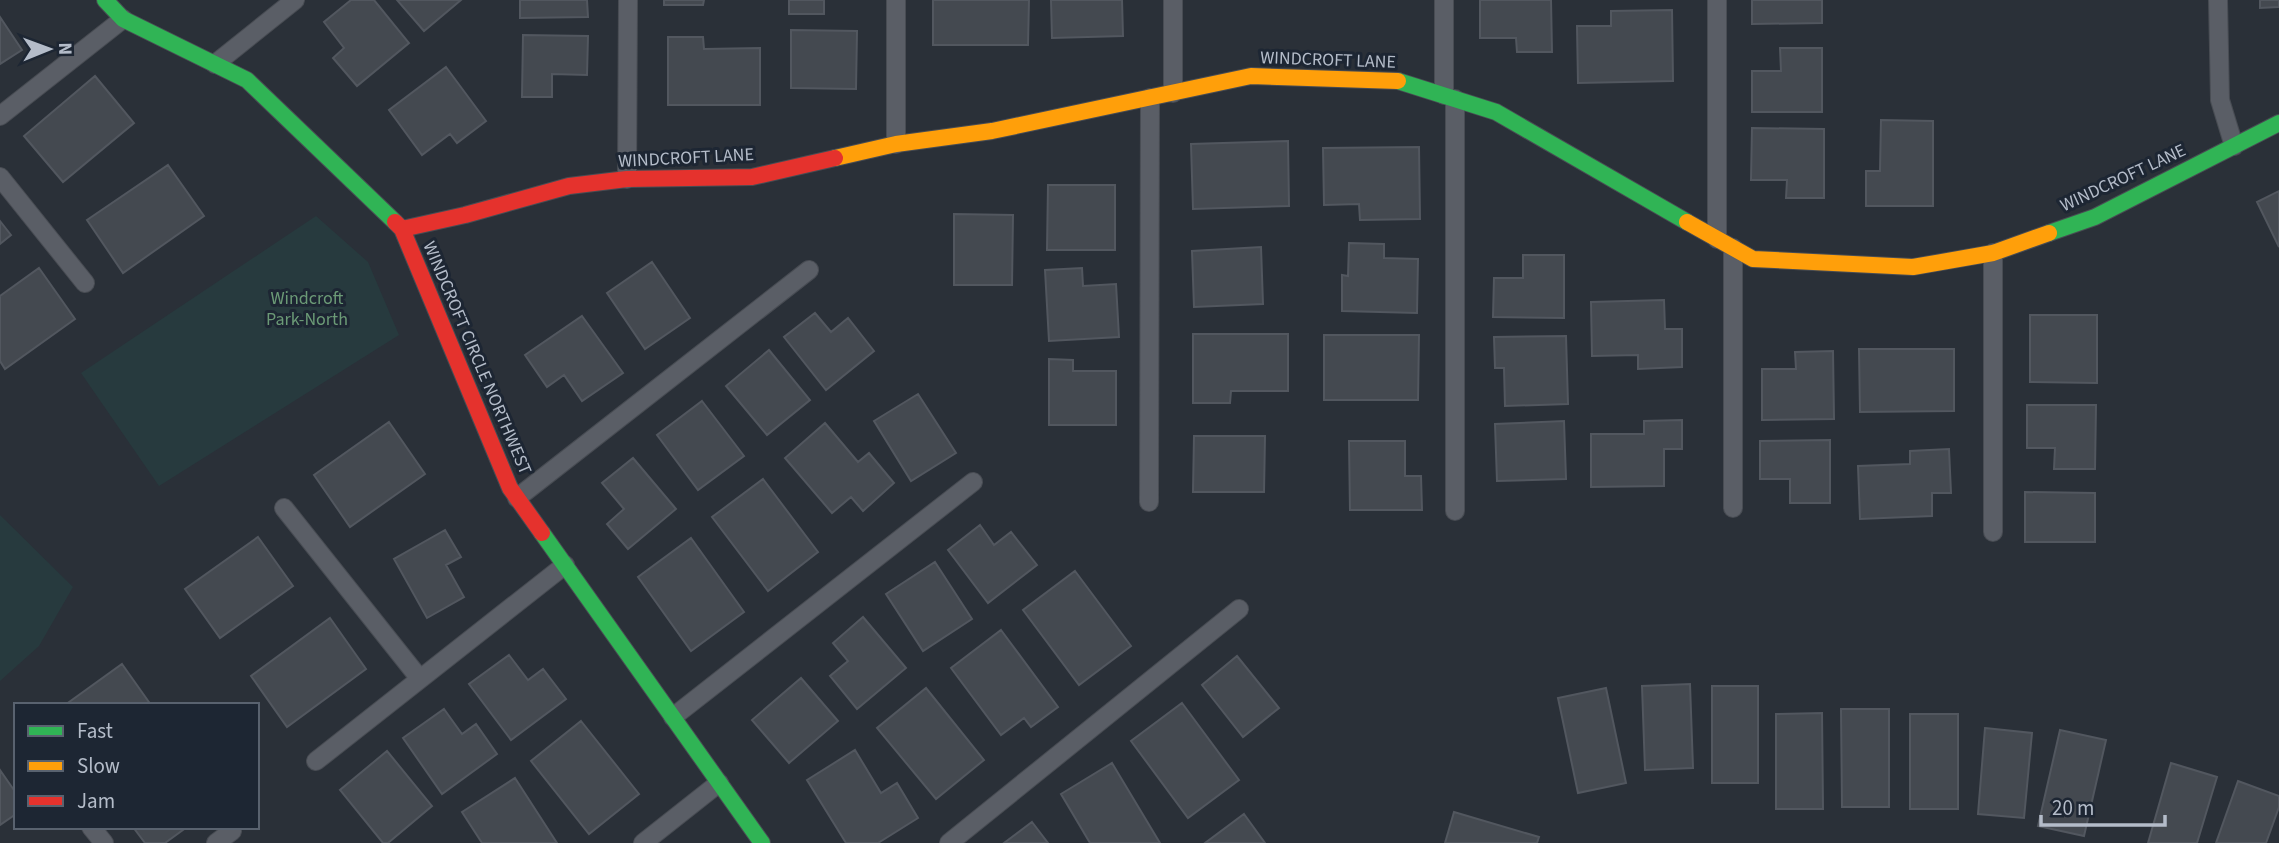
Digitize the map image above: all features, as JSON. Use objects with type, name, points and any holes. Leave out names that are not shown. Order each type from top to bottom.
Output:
[{"type":"street","name":"WINDCROFT CIRCLE NORTHWEST","points":[[105,0],[123,19],[247,80],[402,229],[510,488],[762,843]]},
{"type":"street","name":"WINDCROFT LANE","points":[[402,229],[465,215],[569,186],[627,179],[752,177],[896,144],[992,131],[1251,76],[1394,80],[1496,112],[1619,186],[1753,259],[1913,267],[1993,253],[2095,217],[2279,123]]},
{"type":"lane","points":[[215,64],[295,0]]},
{"type":"lane","points":[[627,179],[628,0]]},
{"type":"lane","points":[[896,0],[896,144]]},
{"type":"lane","points":[[1173,0],[1173,93]]},
{"type":"lane","points":[[1444,0],[1450,97],[1455,511]]},
{"type":"lane","points":[[1717,0],[1734,508]]},
{"type":"lane","points":[[2218,0],[2220,100],[2234,146]]},
{"type":"lane","points":[[0,116],[123,19]]},
{"type":"lane","points":[[1149,502],[1150,98]]},
{"type":"lane","points":[[0,177],[85,283]]},
{"type":"lane","points":[[1993,253],[1993,532]]},
{"type":"lane","points":[[517,498],[809,271]]},
{"type":"lane","points":[[673,717],[973,482]]},
{"type":"lane","points":[[284,508],[420,679]]},
{"type":"lane","points":[[316,761],[565,565]]},
{"type":"lane","points":[[949,843],[1239,609]]},
{"type":"lane","points":[[643,843],[719,783]]},
{"type":"lane","points":[[216,843],[232,831]]},
{"type":"green space","name":"Windcroft Park-North","points":[[316,216],[368,262],[399,335],[159,486],[81,373]]},
{"type":"green space","points":[[0,515],[73,587],[39,646],[0,681]]},
{"type":"building","points":[[351,0],[374,0],[409,43],[357,86],[333,58],[344,48],[324,22]]},
{"type":"building","points":[[397,0],[461,0],[424,31]]},
{"type":"building","points":[[520,0],[587,0],[588,17],[520,18]]},
{"type":"building","points":[[664,0],[704,0],[703,5],[664,5]]},
{"type":"building","points":[[789,0],[824,0],[824,14],[789,14]]},
{"type":"building","points":[[933,0],[1029,0],[1028,45],[933,45]]},
{"type":"building","points":[[1051,0],[1122,0],[1123,36],[1052,38]]},
{"type":"building","points":[[1480,0],[1551,0],[1552,52],[1517,52],[1516,38],[1480,38]]},
{"type":"building","points":[[1752,0],[1822,0],[1822,23],[1752,24]]},
{"type":"building","points":[[2260,0],[2279,0],[2279,7],[2260,8]]},
{"type":"building","points":[[1672,10],[1673,81],[1578,83],[1577,26],[1611,26],[1611,11]]},
{"type":"building","points":[[0,17],[22,50],[0,64]]},
{"type":"building","points":[[791,30],[857,31],[856,89],[791,88]]},
{"type":"building","points":[[523,35],[588,36],[587,75],[552,74],[552,97],[522,97]]},
{"type":"building","points":[[668,37],[703,37],[704,49],[760,48],[760,105],[668,105]]},
{"type":"building","points":[[1780,48],[1822,48],[1822,112],[1752,112],[1752,71],[1781,71]]},
{"type":"building","points":[[446,67],[486,121],[457,143],[450,134],[422,155],[389,110]]},
{"type":"building","points":[[95,76],[134,123],[63,182],[24,136]]},
{"type":"building","points":[[1881,120],[1933,121],[1933,206],[1866,206],[1866,171],[1880,171]]},
{"type":"building","points":[[1752,128],[1824,129],[1824,198],[1786,198],[1787,180],[1751,180]]},
{"type":"building","points":[[1288,141],[1289,206],[1193,209],[1191,144]]},
{"type":"building","points":[[1419,147],[1420,219],[1360,220],[1359,204],[1324,205],[1323,148]]},
{"type":"building","points":[[168,165],[204,216],[123,273],[87,220]]},
{"type":"building","points":[[1048,185],[1115,185],[1115,250],[1047,250]]},
{"type":"building","points":[[2279,191],[2279,247],[2257,202]]},
{"type":"building","points":[[954,214],[1013,215],[1012,285],[954,285]]},
{"type":"building","points":[[0,221],[11,235],[0,244]]},
{"type":"building","points":[[1349,243],[1384,244],[1384,258],[1418,259],[1417,313],[1342,311],[1342,275],[1348,276]]},
{"type":"building","points":[[1261,247],[1263,304],[1194,307],[1192,251]]},
{"type":"building","points":[[1523,255],[1564,255],[1564,318],[1493,317],[1494,278],[1523,278]]},
{"type":"building","points":[[652,262],[690,318],[645,349],[607,293]]},
{"type":"building","points":[[39,268],[75,319],[5,369],[0,361],[0,296]]},
{"type":"building","points":[[1082,268],[1083,286],[1116,284],[1119,337],[1049,341],[1045,270]]},
{"type":"building","points":[[1664,300],[1665,329],[1682,329],[1682,367],[1638,369],[1638,355],[1592,356],[1591,302]]},
{"type":"building","points":[[815,313],[831,332],[848,318],[874,351],[826,390],[784,337]]},
{"type":"building","points":[[2030,315],[2097,315],[2097,383],[2030,382]]},
{"type":"building","points":[[582,316],[623,373],[582,401],[564,375],[547,387],[525,355]]},
{"type":"building","points":[[1193,334],[1288,334],[1288,391],[1231,391],[1230,403],[1193,403]]},
{"type":"building","points":[[1324,335],[1419,335],[1418,400],[1324,400]]},
{"type":"building","points":[[1566,336],[1568,404],[1505,406],[1504,368],[1495,368],[1494,337]]},
{"type":"building","points":[[1859,349],[1954,349],[1954,411],[1860,412]]},
{"type":"building","points":[[769,350],[810,400],[767,435],[726,386]]},
{"type":"building","points":[[1833,351],[1834,419],[1762,420],[1762,369],[1796,369],[1795,352]]},
{"type":"building","points":[[1049,359],[1073,360],[1073,371],[1116,371],[1116,425],[1049,425]]},
{"type":"building","points":[[918,394],[956,453],[911,481],[874,421]]},
{"type":"building","points":[[702,401],[744,456],[698,490],[657,435]]},
{"type":"building","points":[[2027,405],[2096,405],[2095,469],[2054,469],[2055,448],[2027,448]]},
{"type":"building","points":[[1682,420],[1682,449],[1664,449],[1664,486],[1591,487],[1591,434],[1644,434],[1644,421]]},
{"type":"building","points":[[1564,421],[1566,479],[1497,481],[1495,424]]},
{"type":"building","points":[[389,422],[425,474],[350,527],[314,475]]},
{"type":"building","points":[[825,423],[858,462],[869,453],[894,483],[863,511],[851,497],[832,513],[785,458]]},
{"type":"building","points":[[1194,436],[1265,436],[1264,492],[1193,492]]},
{"type":"building","points":[[1830,440],[1830,503],[1790,503],[1790,479],[1760,479],[1760,441]]},
{"type":"building","points":[[1349,441],[1405,441],[1405,476],[1421,476],[1422,510],[1350,510]]},
{"type":"building","points":[[1949,449],[1951,493],[1932,493],[1932,516],[1860,519],[1858,466],[1910,464],[1910,451]]},
{"type":"building","points":[[633,458],[676,509],[628,549],[607,524],[624,509],[602,483]]},
{"type":"building","points":[[763,479],[818,552],[768,591],[712,517]]},
{"type":"building","points":[[2025,492],[2095,493],[2095,542],[2025,542]]},
{"type":"building","points":[[980,525],[994,545],[1011,532],[1037,565],[988,603],[948,550]]},
{"type":"building","points":[[445,530],[461,557],[446,565],[464,597],[427,618],[394,559]]},
{"type":"building","points":[[258,537],[293,586],[220,638],[185,589]]},
{"type":"building","points":[[691,538],[744,612],[691,651],[638,577]]},
{"type":"building","points":[[935,562],[972,619],[923,651],[886,594]]},
{"type":"building","points":[[1075,571],[1131,646],[1079,685],[1023,610]]},
{"type":"building","points":[[863,617],[906,668],[857,709],[830,676],[848,661],[833,643]]},
{"type":"building","points":[[330,618],[366,669],[287,727],[251,676]]},
{"type":"building","points":[[1001,630],[1058,707],[1031,727],[1024,718],[1001,735],[951,668]]},
{"type":"building","points":[[509,655],[528,680],[543,669],[566,699],[511,740],[469,684]]},
{"type":"building","points":[[1237,656],[1279,708],[1243,737],[1202,685]]},
{"type":"building","points":[[122,664],[150,703],[68,703]]},
{"type":"building","points":[[801,678],[838,721],[789,763],[752,720]]},
{"type":"building","points":[[1690,684],[1693,768],[1645,770],[1642,686]]},
{"type":"building","points":[[1712,686],[1758,686],[1758,783],[1712,783]]},
{"type":"building","points":[[926,688],[984,760],[936,799],[877,728]]},
{"type":"building","points":[[1606,688],[1626,783],[1578,793],[1558,698]]},
{"type":"building","points":[[1182,703],[1239,780],[1188,818],[1131,741]]},
{"type":"building","points":[[444,709],[462,734],[476,724],[497,754],[442,794],[403,738]]},
{"type":"building","points":[[1841,709],[1889,709],[1889,807],[1842,807]]},
{"type":"building","points":[[1822,713],[1823,809],[1776,809],[1776,714]]},
{"type":"building","points":[[1910,714],[1958,714],[1958,809],[1910,809]]},
{"type":"building","points":[[581,721],[639,794],[589,834],[531,761]]},
{"type":"building","points":[[1985,728],[2032,733],[2024,818],[1978,814]]},
{"type":"building","points":[[2060,730],[2106,740],[2084,836],[2038,826]]},
{"type":"building","points":[[855,750],[881,793],[897,783],[918,818],[878,843],[846,843],[807,780]]},
{"type":"building","points":[[387,751],[432,806],[388,843],[383,843],[340,790]]},
{"type":"building","points":[[1112,763],[1160,843],[1090,843],[1061,794]]},
{"type":"building","points":[[2171,763],[2217,777],[2197,843],[2148,843]]},
{"type":"building","points":[[0,770],[14,790],[14,815],[0,825]]},
{"type":"building","points":[[515,778],[557,843],[482,843],[462,812]]},
{"type":"building","points":[[2238,781],[2279,796],[2279,807],[2266,843],[2216,843]]},
{"type":"building","points":[[1454,812],[1539,837],[1537,843],[1445,843]]},
{"type":"building","points":[[1244,814],[1265,843],[1205,843]]},
{"type":"building","points":[[1032,822],[1048,843],[1004,843]]},
{"type":"building","points":[[134,829],[184,829],[165,843],[145,843]]},
{"type":"traffic: fast","points":[[105,0],[123,19],[247,80],[395,222]]},
{"type":"traffic: fast","points":[[1398,81],[1496,112],[1687,222]]},
{"type":"traffic: fast","points":[[2049,233],[2095,217],[2279,123]]},
{"type":"traffic: fast","points":[[542,533],[762,843]]},
{"type":"traffic: slow","points":[[835,158],[896,144],[992,131],[1251,76],[1398,81]]},
{"type":"traffic: slow","points":[[1687,222],[1753,259],[1913,267],[1993,253],[2049,233]]},
{"type":"traffic: jam","points":[[402,229],[465,215],[569,186],[627,179],[752,177],[835,158]]},
{"type":"traffic: jam","points":[[395,222],[402,229],[510,488],[542,533]]}]
